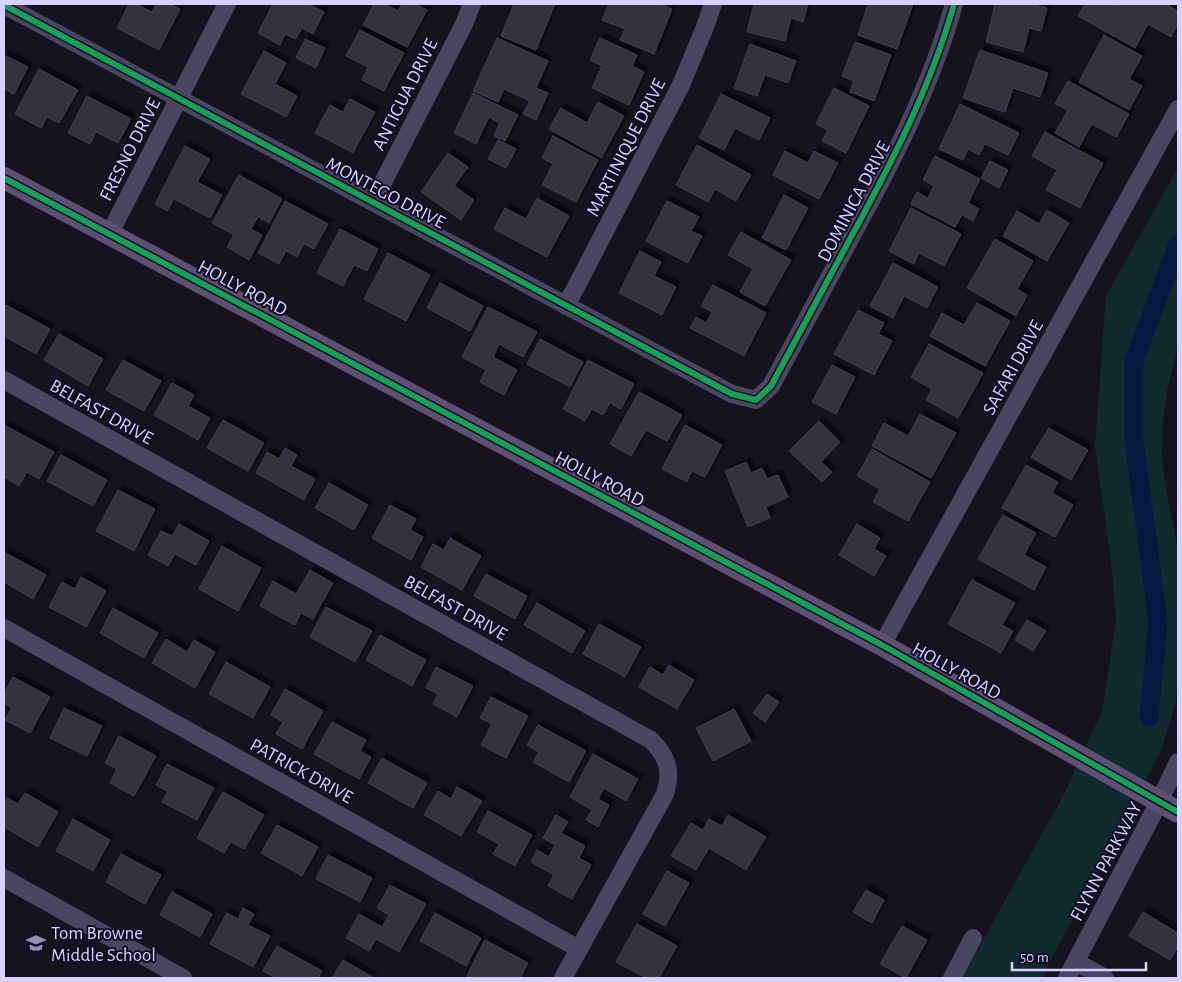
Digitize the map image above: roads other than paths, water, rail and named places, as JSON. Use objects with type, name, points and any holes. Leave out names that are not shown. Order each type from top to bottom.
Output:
[{"type":"main road","name":"HOLLY ROAD","points":[[4,178],[882,645],[1169,807]]},
{"type":"street","name":"FRESNO DRIVE","points":[[110,233],[227,4]]},
{"type":"street","name":"ANTIGUA DRIVE","points":[[373,202],[464,24],[472,4]]},
{"type":"street","name":"MARTINIQUE DRIVE","points":[[566,306],[681,85],[713,4]]},
{"type":"street","name":"DOMINICA DRIVE","points":[[756,400],[771,386],[904,135],[934,66],[954,4]]},
{"type":"street","name":"MONTEGO DRIVE","points":[[4,5],[732,394],[756,400]]},
{"type":"street","name":"SAFARI DRIVE","points":[[882,645],[1178,109]]},
{"type":"street","name":"BELFAST DRIVE","points":[[4,380],[651,740],[662,751],[668,766],[669,782],[665,794],[563,978]]},
{"type":"street","name":"PATRICK DRIVE","points":[[4,628],[579,948]]},
{"type":"street","name":"FLYNN PARKWAY","points":[[1067,978],[1169,807],[1178,762]]},
{"type":"street","points":[[4,878],[183,978]]},
{"type":"street","points":[[952,978],[974,938]]},
{"type":"street","points":[[1076,962],[1105,978]]},
{"type":"waterway","points":[[1149,717],[1158,622],[1134,440],[1134,361],[1178,244]]},
{"type":"place","name":"Tom Browne Middle School","points":[[36,943]]}]
